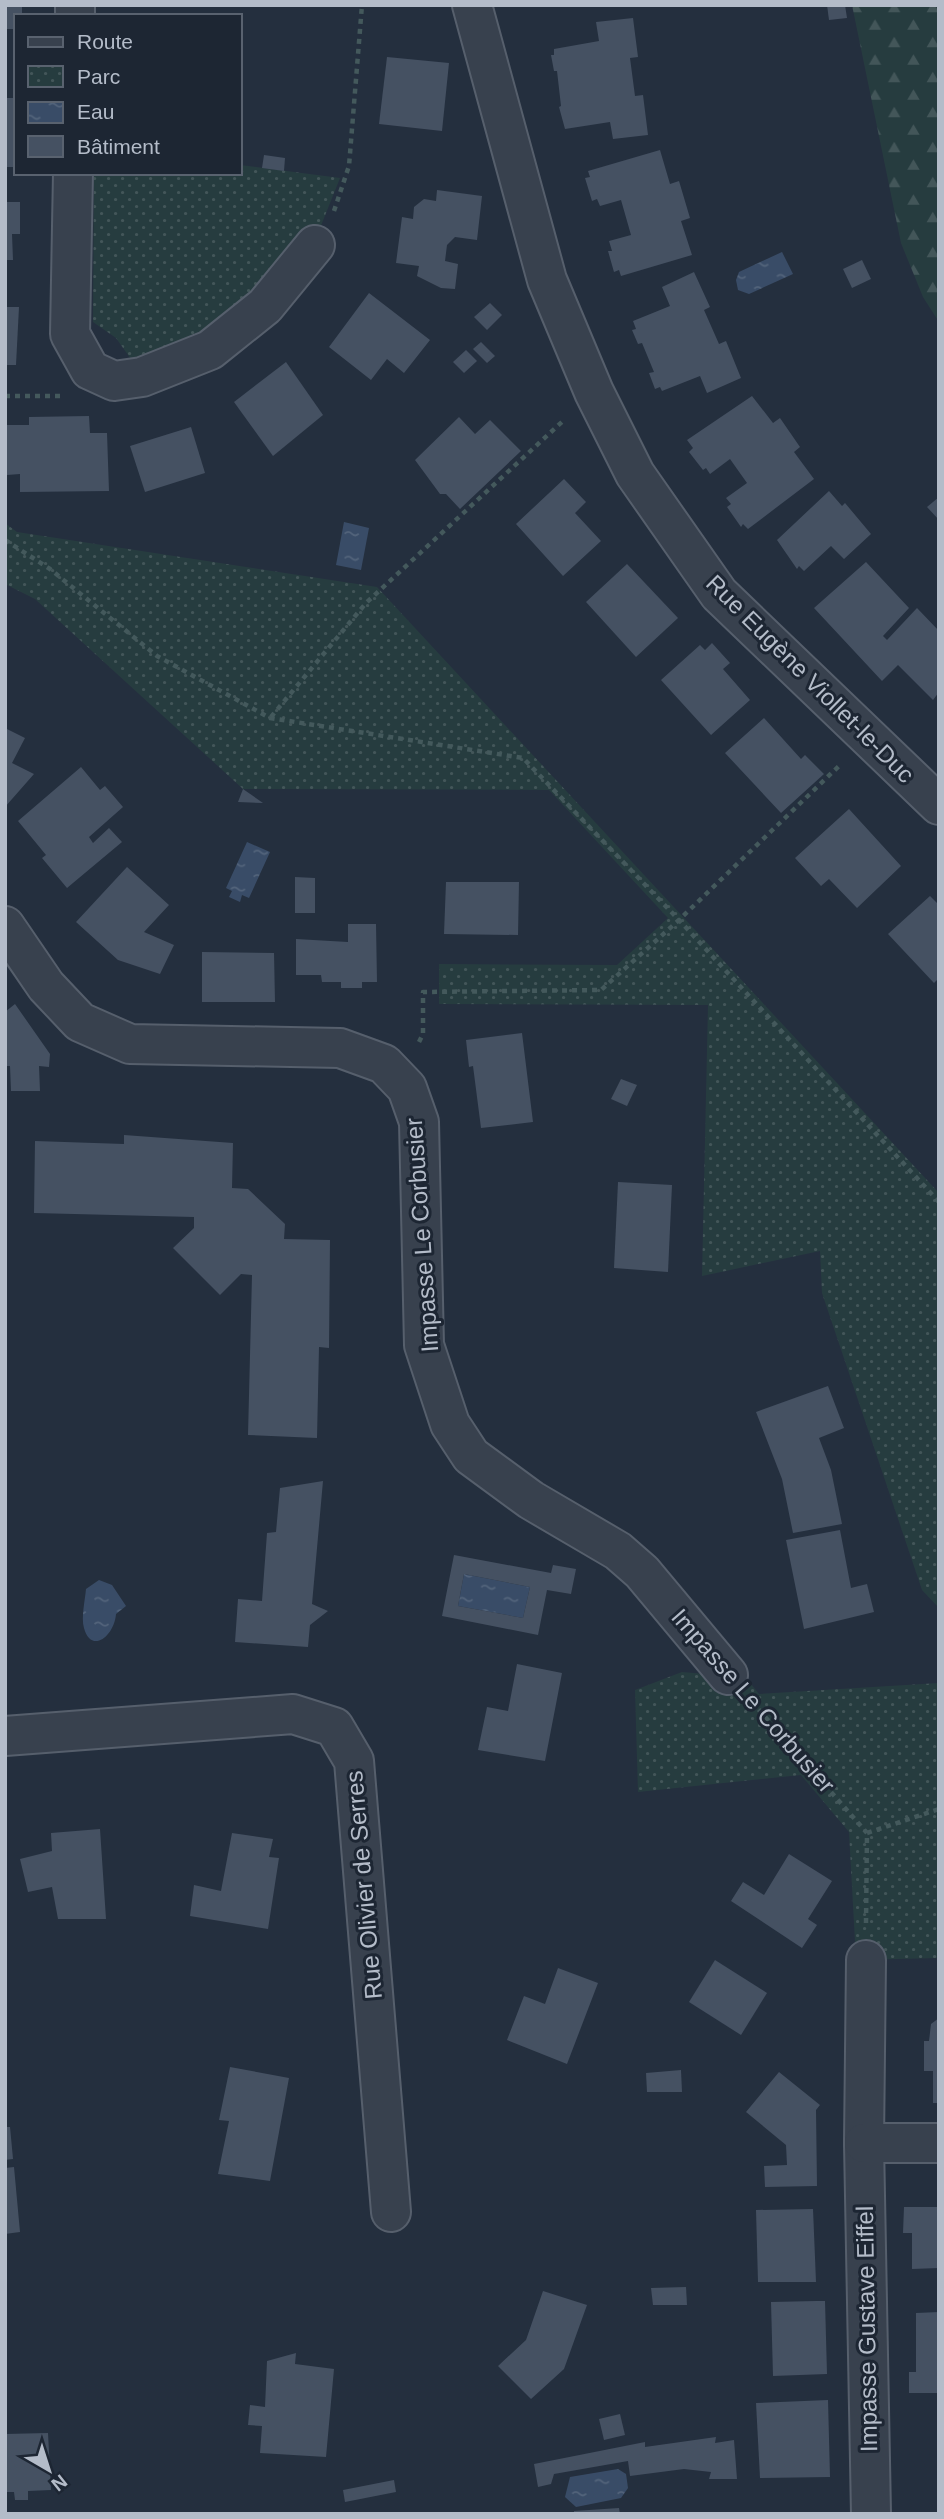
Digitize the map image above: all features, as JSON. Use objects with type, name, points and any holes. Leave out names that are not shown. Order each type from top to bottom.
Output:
[{"type":"street","name":"Rue Eugène Viollet-le-Duc","points":[[472,5],[547,281],[594,392],[635,474],[719,594],[938,807]]},
{"type":"street","points":[[73,175],[70,334],[90,370],[114,381],[142,377],[210,350],[265,306],[315,245]]},
{"type":"street","name":"Impasse Le Corbusier","points":[[5,926],[46,986],[80,1022],[130,1044],[340,1048],[384,1064],[407,1088],[419,1122],[424,1345],[450,1424],[471,1456],[531,1500],[618,1551],[642,1572],[728,1675]]},
{"type":"street","name":"Rue Olivier de Serres","points":[[5,1736],[293,1714],[334,1727],[354,1761],[391,2212]]},
{"type":"street","name":"Impasse Gustave Eiffel","points":[[866,1960],[864,2143],[871,2514]]},
{"type":"street","points":[[864,2143],[939,2143]]},
{"type":"path","points":[[315,245],[336,207],[349,166],[362,5]]},
{"type":"path","points":[[5,396],[57,398],[90,370]]},
{"type":"path","points":[[270,718],[366,603],[594,392]]},
{"type":"path","points":[[5,540],[50,569],[158,656],[270,718],[523,758],[679,920],[939,1202]]},
{"type":"path","points":[[423,992],[601,990],[679,920],[868,739]]},
{"type":"path","name":"Impasse Le Corbusier","points":[[728,1675],[867,1833]]},
{"type":"path","points":[[866,1960],[867,1833],[939,1809]]},
{"type":"green space","points":[[852,5],[939,5],[939,322],[923,297],[901,243]]},
{"type":"green space","points":[[242,165],[340,178],[316,238],[300,231],[256,289],[229,314],[199,335],[133,362],[116,338],[93,322],[94,175],[242,175]]},
{"type":"green space","points":[[5,523],[17,532],[377,587],[939,1193],[939,1608],[922,1590],[822,1293],[820,1251],[702,1276],[708,1005],[439,1004],[439,964],[617,965],[668,918],[549,790],[243,789],[35,599],[5,584]]},
{"type":"green space","points":[[682,1672],[705,1674],[724,1686],[751,1684],[759,1694],[939,1683],[939,1958],[856,1960],[849,1832],[801,1775],[638,1792],[635,1690]]},
{"type":"water","points":[[782,252],[793,274],[749,294],[738,290],[736,280],[739,272]]},
{"type":"water","points":[[344,522],[369,528],[361,570],[336,565]]},
{"type":"water","points":[[247,842],[270,852],[249,898],[242,895],[240,902],[229,897],[232,891],[226,888]]},
{"type":"water","points":[[464,1574],[530,1587],[523,1618],[458,1606]]},
{"type":"water","points":[[99,1580],[112,1585],[126,1606],[116,1614],[107,1635],[97,1641],[87,1636],[83,1614],[86,1589]]},
{"type":"water","points":[[618,2469],[626,2474],[628,2488],[621,2498],[576,2507],[565,2497],[570,2477]]},
{"type":"building","points":[[5,5],[22,5],[22,14],[14,14],[14,29],[5,29]]},
{"type":"building","points":[[827,5],[845,5],[847,18],[829,20]]},
{"type":"building","points":[[633,18],[638,57],[630,58],[635,96],[643,95],[648,135],[613,139],[610,122],[565,129],[559,107],[557,71],[554,71],[551,55],[554,55],[554,49],[599,41],[596,22]]},
{"type":"building","points":[[387,57],[449,63],[442,131],[379,124]]},
{"type":"building","points":[[5,98],[14,98],[14,167],[5,167]]},
{"type":"building","points":[[660,150],[670,184],[679,181],[690,218],[681,221],[692,255],[621,276],[619,270],[614,272],[608,251],[612,251],[609,241],[631,235],[621,200],[600,206],[597,199],[592,201],[585,178],[590,177],[588,171]]},
{"type":"building","points":[[264,155],[285,158],[284,171],[262,168]]},
{"type":"building","points":[[437,190],[482,196],[477,240],[455,237],[447,245],[445,261],[458,264],[455,289],[441,288],[417,276],[419,266],[396,263],[402,217],[413,219],[414,207],[424,199],[436,201]]},
{"type":"building","points":[[5,202],[20,202],[20,234],[12,234],[13,260],[5,260]]},
{"type":"building","points":[[862,260],[871,279],[852,288],[843,269]]},
{"type":"building","points":[[694,272],[710,307],[704,310],[719,344],[726,341],[741,378],[707,393],[700,376],[662,391],[660,387],[655,389],[649,373],[654,372],[642,343],[638,344],[632,330],[636,329],[633,321],[670,306],[662,287]]},
{"type":"building","points":[[369,293],[430,340],[404,373],[387,359],[371,380],[329,347]]},
{"type":"building","points":[[490,303],[502,315],[487,330],[474,317]]},
{"type":"building","points":[[5,307],[19,307],[16,365],[5,365]]},
{"type":"building","points":[[481,342],[495,356],[487,363],[473,349]]},
{"type":"building","points":[[466,350],[477,361],[464,373],[453,362]]},
{"type":"building","points":[[286,362],[323,415],[273,456],[234,402]]},
{"type":"building","points":[[752,396],[773,423],[780,418],[800,447],[794,452],[814,479],[748,529],[743,524],[741,527],[727,507],[731,504],[726,498],[747,483],[730,459],[710,474],[706,468],[703,470],[689,452],[693,448],[687,440]]},
{"type":"building","points":[[89,416],[90,433],[107,433],[109,491],[20,492],[20,474],[7,475],[6,425],[29,425],[29,417]]},
{"type":"building","points":[[459,417],[475,434],[490,420],[521,451],[460,509],[446,494],[440,494],[415,460]]},
{"type":"building","points":[[191,427],[205,473],[145,492],[130,446]]},
{"type":"building","points":[[564,479],[586,502],[575,513],[601,541],[563,576],[516,524]]},
{"type":"building","points":[[829,491],[842,506],[845,503],[871,534],[844,559],[831,546],[804,571],[799,566],[797,569],[777,540]]},
{"type":"building","points":[[939,497],[939,520],[927,507]]},
{"type":"building","points":[[866,562],[909,608],[883,636],[887,640],[917,608],[939,631],[939,692],[933,700],[898,665],[882,681],[814,608]]},
{"type":"building","points":[[627,564],[678,618],[636,657],[586,602]]},
{"type":"building","points":[[712,643],[730,663],[723,669],[750,700],[711,735],[661,680],[700,645],[705,650]]},
{"type":"building","points":[[764,718],[801,759],[805,755],[824,774],[781,813],[725,753]]},
{"type":"building","points":[[5,728],[25,738],[12,763],[34,774],[5,807]]},
{"type":"building","points":[[81,767],[100,790],[105,786],[123,807],[89,837],[93,843],[109,828],[122,842],[67,888],[42,858],[46,855],[18,821]]},
{"type":"building","points":[[243,789],[263,803],[238,802]]},
{"type":"building","points":[[849,809],[901,866],[857,908],[829,879],[821,886],[795,858]]},
{"type":"building","points":[[127,867],[169,905],[144,932],[174,945],[160,974],[118,960],[76,922]]},
{"type":"building","points":[[295,877],[315,878],[315,913],[295,913]]},
{"type":"building","points":[[446,882],[519,882],[518,935],[444,934]]},
{"type":"building","points":[[930,896],[939,905],[939,978],[934,983],[888,934]]},
{"type":"building","points":[[348,924],[376,924],[377,982],[362,982],[362,988],[341,988],[341,982],[322,982],[321,975],[296,975],[296,939],[348,942]]},
{"type":"building","points":[[202,952],[274,953],[275,1002],[202,1002]]},
{"type":"building","points":[[15,1004],[50,1054],[49,1067],[39,1066],[40,1091],[11,1091],[10,1066],[5,1066],[5,1012]]},
{"type":"building","points":[[522,1033],[533,1122],[481,1128],[473,1066],[469,1067],[466,1040]]},
{"type":"building","points":[[621,1079],[637,1085],[627,1106],[611,1099]]},
{"type":"building","points":[[124,1135],[233,1143],[232,1188],[248,1189],[285,1224],[284,1239],[330,1240],[329,1348],[319,1347],[317,1438],[248,1435],[252,1275],[241,1274],[220,1295],[173,1248],[194,1228],[194,1217],[34,1213],[35,1141],[124,1144]]},
{"type":"building","points":[[618,1182],[672,1185],[668,1272],[614,1268]]},
{"type":"building","points":[[828,1386],[844,1428],[819,1438],[831,1470],[842,1524],[793,1533],[782,1479],[756,1412]]},
{"type":"building","points":[[323,1481],[312,1604],[328,1611],[310,1625],[308,1647],[235,1642],[238,1599],[262,1601],[267,1533],[276,1532],[280,1488]]},
{"type":"building","points":[[840,1530],[851,1588],[867,1584],[874,1612],[804,1629],[786,1540]]},
{"type":"building","points":[[454,1555],[551,1573],[553,1565],[576,1569],[571,1594],[547,1590],[538,1635],[442,1616]],"holes":[[[464,1574],[530,1587],[523,1618],[458,1606]]]},
{"type":"building","points":[[517,1664],[562,1673],[545,1761],[478,1750],[487,1707],[508,1711]]},
{"type":"building","points":[[100,1829],[106,1919],[58,1919],[52,1887],[28,1892],[20,1859],[52,1851],[51,1833]]},
{"type":"building","points":[[232,1833],[273,1839],[269,1857],[279,1858],[268,1929],[190,1916],[194,1885],[221,1891]]},
{"type":"building","points":[[789,1854],[832,1881],[808,1919],[817,1925],[802,1948],[731,1901],[743,1882],[764,1895]]},
{"type":"building","points":[[715,1960],[767,1993],[741,2035],[689,2002]]},
{"type":"building","points":[[558,1968],[598,1983],[567,2064],[507,2040],[524,1996],[545,2004]]},
{"type":"building","points":[[939,2018],[939,2103],[933,2103],[933,2071],[924,2071],[924,2041],[929,2041],[931,2024]]},
{"type":"building","points":[[230,2067],[289,2078],[270,2181],[218,2174],[229,2121],[219,2120]]},
{"type":"building","points":[[681,2070],[682,2092],[647,2092],[646,2073]]},
{"type":"building","points":[[779,2072],[820,2105],[816,2110],[817,2186],[765,2187],[764,2166],[787,2165],[786,2145],[746,2112]]},
{"type":"building","points":[[5,2127],[10,2127],[13,2159],[5,2160]]},
{"type":"building","points":[[14,2167],[20,2232],[5,2234],[5,2168]]},
{"type":"building","points":[[904,2207],[939,2207],[939,2268],[912,2269],[912,2233],[903,2233]]},
{"type":"building","points":[[813,2209],[816,2282],[758,2282],[756,2210]]},
{"type":"building","points":[[686,2287],[687,2305],[653,2305],[651,2288]]},
{"type":"building","points":[[543,2291],[587,2305],[564,2369],[531,2399],[498,2366],[526,2340]]},
{"type":"building","points":[[825,2301],[827,2374],[773,2376],[771,2302]]},
{"type":"building","points":[[939,2312],[939,2393],[909,2393],[909,2372],[916,2372],[916,2313]]},
{"type":"building","points":[[296,2353],[295,2364],[334,2369],[326,2457],[260,2453],[262,2426],[248,2425],[250,2405],[265,2407],[267,2361]]},
{"type":"building","points":[[828,2400],[830,2477],[760,2478],[756,2403]]},
{"type":"building","points":[[620,2414],[625,2435],[604,2440],[599,2419]]},
{"type":"building","points":[[48,2433],[51,2490],[28,2491],[28,2500],[15,2500],[14,2492],[5,2492],[5,2434]]},
{"type":"building","points":[[716,2437],[715,2443],[734,2440],[737,2479],[709,2479],[711,2472],[684,2469],[630,2476],[628,2461],[554,2474],[551,2484],[538,2487],[534,2464],[645,2442],[645,2447]]},
{"type":"building","points":[[394,2480],[396,2492],[345,2502],[343,2490]]},
{"type":"building","points":[[619,2508],[620,2514],[574,2514],[574,2511]]}]
